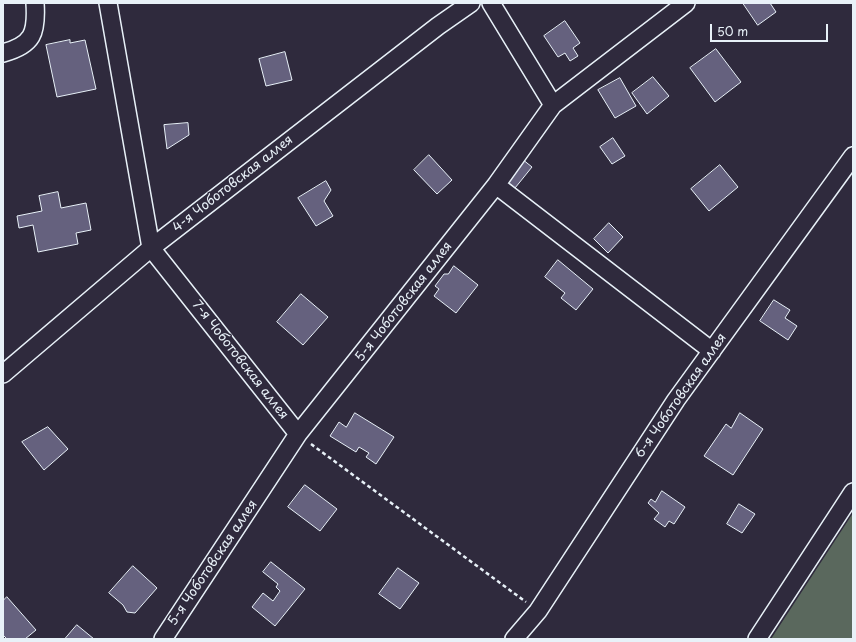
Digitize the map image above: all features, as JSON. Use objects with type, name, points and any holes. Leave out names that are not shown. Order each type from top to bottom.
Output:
[{"type":"street","points":[[3,54],[20,49],[33,36],[36,20],[35,3]]},
{"type":"street","name":"7-я Чоботовская аллея","points":[[108,3],[151,248],[298,434]]},
{"type":"street","name":"4-я Чоботовская аллея","points":[[3,374],[151,248],[438,26],[472,3]]},
{"type":"street","points":[[491,3],[553,105]]},
{"type":"street","name":"5-я Чоботовская аллея","points":[[162,639],[298,434],[496,185],[553,105],[686,3]]},
{"type":"street","name":"6-я Чоботовская аллея","points":[[514,639],[538,610],[676,400],[853,156]]},
{"type":"street","points":[[496,185],[712,351]]},
{"type":"street","points":[[757,639],[853,492]]},
{"type":"path","points":[[298,434],[538,610]]},
{"type":"green space","points":[[853,513],[853,639],[771,639]]},
{"type":"building","points":[[743,3],[770,3],[776,12],[758,25]]},
{"type":"building","points":[[565,21],[580,43],[573,48],[578,56],[570,61],[565,53],[558,57],[544,36]]},
{"type":"building","points":[[70,40],[70,43],[85,40],[96,89],[57,97],[46,45]]},
{"type":"building","points":[[716,49],[741,82],[715,102],[690,68]]},
{"type":"building","points":[[285,52],[292,80],[266,86],[259,59]]},
{"type":"building","points":[[653,77],[669,96],[647,114],[632,93]]},
{"type":"building","points":[[620,78],[636,106],[615,118],[598,90]]},
{"type":"building","points":[[188,123],[189,135],[167,149],[164,125]]},
{"type":"building","points":[[613,138],[625,156],[612,164],[600,147]]},
{"type":"building","points":[[429,155],[452,180],[437,194],[414,170]]},
{"type":"building","points":[[522,159],[532,167],[515,188],[505,180]]},
{"type":"building","points":[[720,165],[738,187],[709,211],[691,189]]},
{"type":"building","points":[[326,181],[331,190],[324,201],[333,216],[316,226],[298,198]]},
{"type":"building","points":[[58,192],[61,208],[86,203],[91,230],[76,233],[78,244],[38,252],[33,225],[19,228],[17,216],[42,211],[39,196]]},
{"type":"building","points":[[609,223],[623,237],[608,253],[594,239]]},
{"type":"building","points":[[558,260],[593,289],[576,310],[561,298],[565,293],[545,277]]},
{"type":"building","points":[[454,266],[478,285],[456,313],[434,296],[439,289],[435,286],[444,274],[448,274]]},
{"type":"building","points":[[301,294],[328,317],[303,345],[277,322]]},
{"type":"building","points":[[774,300],[790,310],[785,318],[797,326],[788,340],[760,321]]},
{"type":"building","points":[[355,413],[394,437],[376,464],[366,457],[369,453],[359,447],[356,452],[330,436],[339,422],[346,427]]},
{"type":"building","points":[[740,413],[763,429],[733,475],[704,456],[726,424],[731,428]]},
{"type":"building","points":[[48,427],[68,449],[44,470],[22,442]]},
{"type":"building","points":[[305,485],[337,509],[320,531],[288,507]]},
{"type":"building","points":[[662,491],[685,507],[674,524],[669,521],[665,527],[654,519],[659,513],[648,503],[651,499],[655,502]]},
{"type":"building","points":[[739,504],[755,514],[742,533],[727,524]]},
{"type":"building","points":[[271,562],[305,589],[275,626],[252,607],[263,593],[273,601],[280,591],[276,587],[278,584],[263,572]]},
{"type":"building","points":[[133,566],[157,588],[135,613],[127,612],[123,605],[109,593]]},
{"type":"building","points":[[398,568],[419,583],[400,609],[379,594]]},
{"type":"building","points":[[7,597],[36,630],[25,639],[7,639],[3,635],[3,601]]},
{"type":"building","points":[[77,625],[94,639],[65,639]]}]
